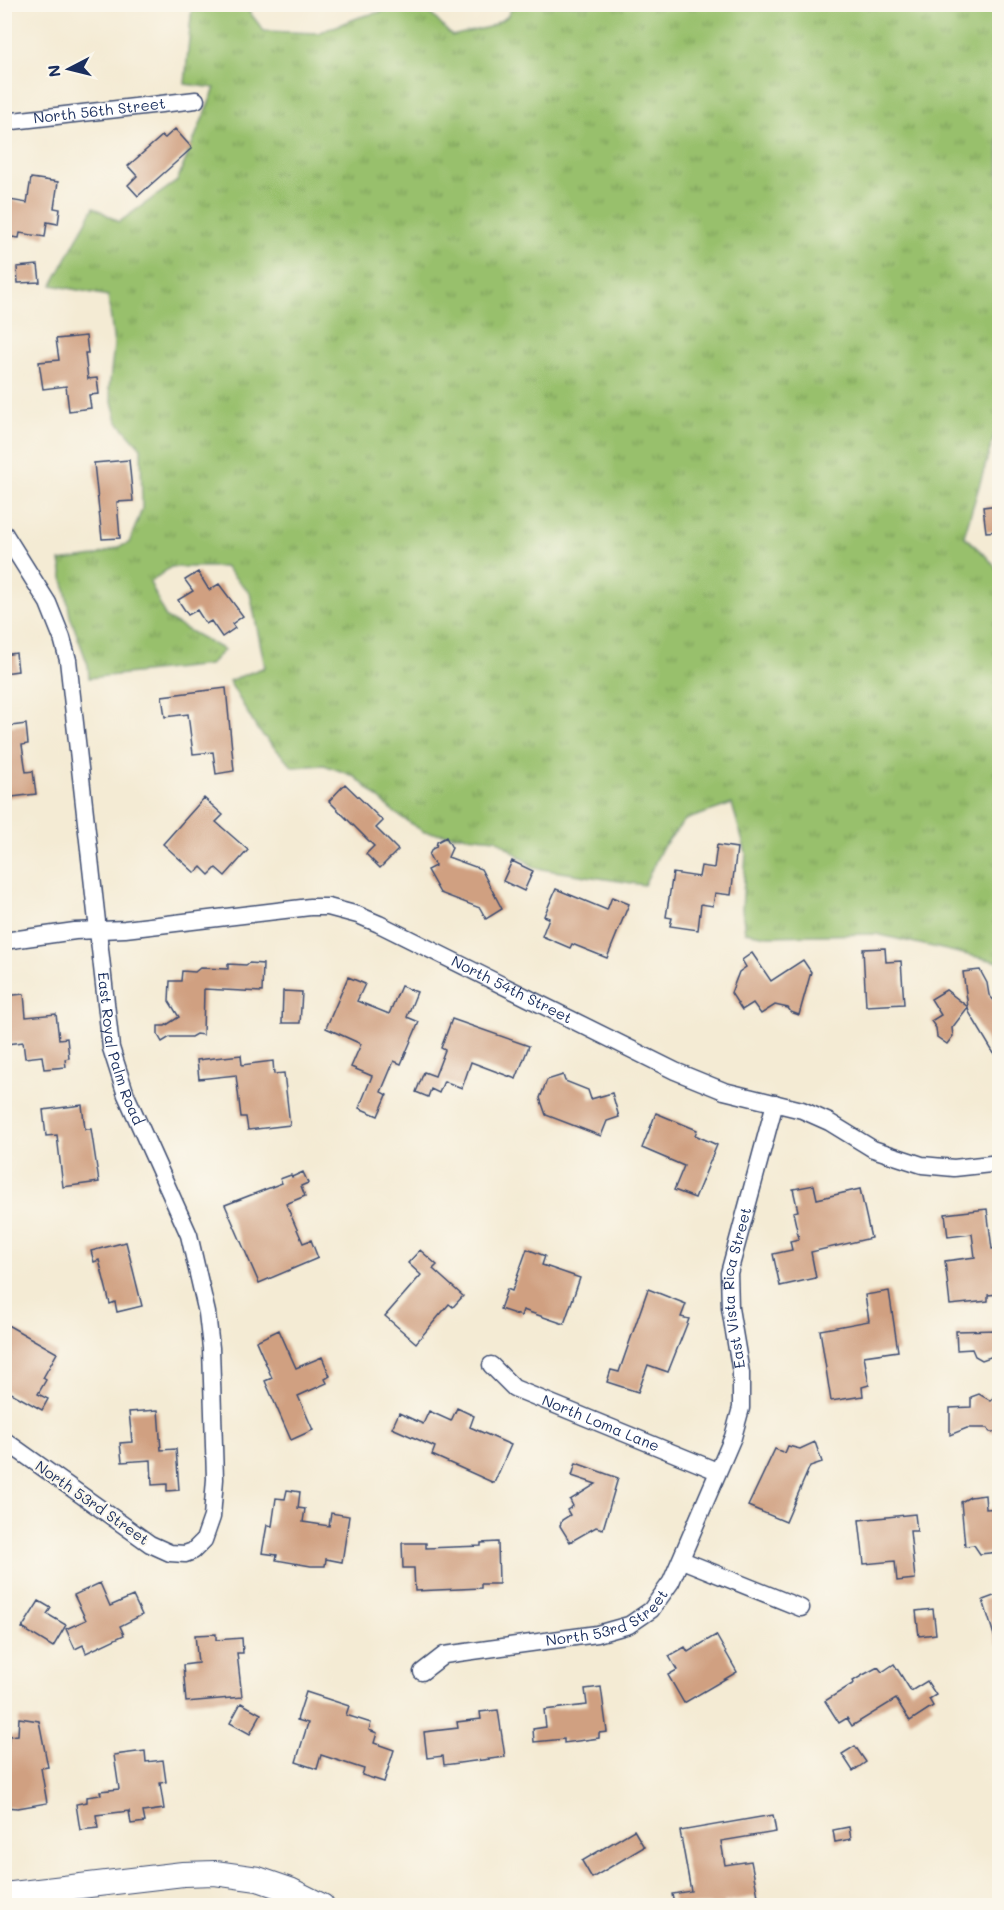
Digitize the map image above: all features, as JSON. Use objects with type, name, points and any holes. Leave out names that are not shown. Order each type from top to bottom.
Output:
[{"type":"street","name":"North 56th Street","points":[[4,122],[195,100]]},
{"type":"street","name":"East Royal Palm Road","points":[[4,533],[48,603],[68,660],[111,1048],[119,1076],[189,1235],[207,1313],[212,1366],[214,1479],[212,1516],[204,1540],[193,1551],[185,1554]]},
{"type":"street","name":"North 54th Street","points":[[4,941],[75,931],[328,906],[379,924],[675,1071],[724,1091],[802,1110],[829,1122],[873,1149],[922,1165],[954,1168],[999,1163]]},
{"type":"street","name":"East Vista Rica Street","points":[[717,1471],[733,1437],[741,1408],[741,1373],[730,1308],[729,1273],[775,1103]]},
{"type":"street","name":"North Loma Lane","points":[[491,1365],[514,1388],[717,1471]]},
{"type":"street","name":"North 53rd Street","points":[[4,1440],[150,1544],[170,1553],[185,1554]]},
{"type":"street","name":"North 53rd Street","points":[[422,1672],[444,1655],[597,1634],[629,1624],[651,1610],[671,1582],[682,1560],[717,1471]]},
{"type":"street","points":[[682,1560],[801,1608]]},
{"type":"street","points":[[4,1895],[183,1874],[215,1873],[258,1879],[290,1890],[322,1905]]},
{"type":"green space","points":[[192,5],[244,5],[264,31],[318,33],[360,17],[403,6],[427,10],[452,36],[489,27],[507,17],[513,5],[999,5],[999,430],[996,430],[964,536],[999,571],[999,962],[876,934],[768,936],[745,932],[742,909],[746,853],[732,804],[685,820],[662,848],[644,885],[535,868],[496,839],[424,832],[395,813],[354,776],[324,765],[293,767],[257,729],[229,681],[265,667],[250,593],[225,567],[171,567],[150,582],[166,618],[224,650],[209,665],[89,678],[88,665],[70,616],[60,561],[95,556],[129,543],[142,509],[141,448],[117,421],[109,389],[114,345],[108,296],[52,285],[94,207],[119,222],[177,181],[215,88],[185,84]]},
{"type":"building","points":[[175,129],[192,148],[138,196],[128,185],[137,176],[128,166],[162,136],[165,138]]},
{"type":"building","points":[[31,178],[58,182],[54,208],[60,209],[58,224],[47,222],[45,237],[20,233],[19,238],[4,236],[4,220],[7,220],[10,200],[27,203]]},
{"type":"building","points":[[38,265],[40,282],[18,283],[17,267]]},
{"type":"building","points":[[86,336],[88,379],[97,378],[99,394],[89,395],[91,408],[69,411],[66,386],[43,389],[39,362],[59,360],[56,339]]},
{"type":"building","points":[[129,460],[133,501],[117,502],[120,538],[102,539],[94,463]]},
{"type":"building","points":[[999,505],[999,531],[986,532],[983,507]]},
{"type":"building","points":[[198,572],[209,590],[219,584],[243,616],[232,624],[235,628],[222,637],[211,621],[206,624],[197,610],[188,615],[178,600],[193,591],[185,580]]},
{"type":"building","points":[[16,653],[18,671],[4,673],[4,655]]},
{"type":"building","points":[[226,688],[234,771],[216,774],[213,752],[193,754],[188,714],[165,717],[162,696]]},
{"type":"building","points":[[26,724],[28,744],[22,745],[26,772],[33,771],[36,794],[4,798],[4,727]]},
{"type":"building","points":[[345,784],[383,821],[376,828],[398,850],[380,868],[366,854],[374,846],[329,801]]},
{"type":"building","points":[[204,798],[223,815],[216,822],[248,850],[225,876],[216,868],[209,875],[201,867],[195,873],[163,844]]},
{"type":"building","points":[[446,837],[452,848],[448,857],[481,869],[502,909],[486,919],[480,908],[440,893],[427,870],[435,866],[429,855],[432,849],[436,847],[437,842]]},
{"type":"building","points":[[717,845],[737,848],[731,895],[715,893],[713,906],[701,904],[698,930],[670,926],[672,918],[666,917],[673,873],[699,877],[701,866],[714,868]]},
{"type":"building","points":[[512,861],[533,871],[524,891],[503,881]]},
{"type":"building","points":[[556,889],[607,910],[612,897],[629,904],[607,958],[572,944],[570,948],[542,936],[549,918],[544,916]]},
{"type":"building","points":[[885,948],[886,962],[901,961],[904,1004],[866,1006],[863,949]]},
{"type":"building","points":[[752,953],[771,981],[803,960],[811,972],[799,1015],[788,1008],[775,1005],[761,1014],[753,1003],[742,1010],[731,993],[739,972],[746,967],[742,960]]},
{"type":"building","points":[[249,963],[263,964],[262,992],[204,989],[203,1035],[170,1037],[162,1042],[158,1035],[158,1026],[165,1026],[179,1017],[169,1001],[170,981],[181,981],[182,971],[195,972],[200,968],[228,969],[228,964],[246,965]]},
{"type":"building","points":[[980,970],[987,983],[989,995],[999,1006],[999,1062],[969,1012],[963,972]]},
{"type":"building","points":[[348,977],[365,984],[357,1001],[389,1014],[401,986],[417,992],[407,1017],[419,1022],[401,1064],[394,1061],[381,1092],[387,1095],[378,1116],[359,1108],[372,1076],[351,1067],[361,1044],[326,1028]]},
{"type":"building","points":[[946,990],[968,1007],[952,1028],[953,1036],[947,1044],[937,1037],[936,1028],[931,1021],[941,1015],[931,999]]},
{"type":"building","points":[[283,991],[302,992],[300,1023],[282,1023]]},
{"type":"building","points":[[24,994],[26,1017],[56,1014],[59,1039],[67,1038],[69,1058],[65,1059],[66,1067],[44,1069],[42,1056],[25,1058],[23,1042],[7,1044],[4,996]]},
{"type":"building","points":[[452,1019],[529,1046],[516,1079],[471,1062],[462,1088],[444,1081],[439,1093],[431,1089],[428,1097],[416,1092],[424,1072],[435,1076],[445,1050],[441,1048]]},
{"type":"building","points":[[241,1055],[242,1065],[273,1061],[274,1074],[284,1073],[290,1125],[248,1130],[246,1117],[241,1117],[236,1075],[199,1079],[197,1060]]},
{"type":"building","points":[[563,1075],[565,1081],[588,1090],[591,1099],[612,1093],[619,1117],[607,1121],[601,1136],[546,1115],[540,1098],[547,1080]]},
{"type":"building","points":[[82,1105],[85,1129],[91,1129],[99,1182],[63,1187],[57,1135],[46,1136],[43,1110]]},
{"type":"building","points":[[656,1113],[697,1130],[695,1135],[717,1145],[695,1198],[674,1190],[684,1166],[642,1148]]},
{"type":"building","points":[[303,1172],[308,1183],[301,1186],[305,1196],[286,1204],[303,1243],[311,1240],[318,1258],[259,1283],[225,1205],[282,1183],[280,1179]]},
{"type":"building","points":[[814,1185],[817,1199],[860,1189],[871,1238],[811,1252],[816,1278],[780,1286],[773,1254],[792,1250],[790,1241],[799,1239],[793,1212],[798,1211],[793,1189]]},
{"type":"building","points":[[987,1209],[992,1249],[999,1248],[999,1294],[988,1295],[988,1301],[950,1305],[945,1261],[975,1257],[972,1234],[948,1237],[945,1214]]},
{"type":"building","points":[[126,1242],[142,1306],[117,1312],[115,1302],[110,1304],[99,1260],[94,1262],[91,1251]]},
{"type":"building","points":[[527,1249],[545,1256],[542,1265],[580,1278],[564,1324],[523,1310],[521,1316],[500,1309],[507,1289],[512,1291]]},
{"type":"building","points":[[420,1250],[437,1265],[433,1269],[463,1296],[453,1307],[449,1304],[416,1343],[385,1316],[421,1275],[408,1263]]},
{"type":"building","points":[[648,1289],[686,1304],[681,1317],[689,1319],[668,1372],[648,1365],[638,1392],[607,1382],[611,1370],[619,1372]]},
{"type":"building","points":[[889,1291],[898,1351],[864,1356],[869,1385],[862,1387],[863,1396],[831,1401],[820,1330],[869,1321],[865,1295]]},
{"type":"building","points":[[4,1323],[57,1353],[43,1378],[46,1380],[38,1394],[48,1399],[42,1410],[4,1389]]},
{"type":"building","points":[[279,1330],[296,1368],[322,1357],[330,1376],[325,1379],[327,1383],[298,1396],[313,1430],[291,1440],[265,1381],[272,1378],[256,1341]]},
{"type":"building","points":[[999,1330],[999,1354],[982,1360],[975,1356],[972,1349],[957,1350],[956,1331]]},
{"type":"building","points":[[999,1386],[999,1432],[990,1432],[988,1428],[967,1428],[950,1435],[950,1408],[971,1407],[971,1397],[979,1394],[991,1401]]},
{"type":"building","points":[[457,1408],[474,1416],[470,1427],[511,1445],[494,1483],[432,1455],[435,1447],[392,1428],[399,1413],[423,1424],[429,1411],[451,1421]]},
{"type":"building","points":[[158,1410],[161,1450],[176,1449],[179,1490],[167,1491],[167,1484],[152,1485],[151,1460],[122,1462],[120,1443],[132,1442],[129,1412]]},
{"type":"building","points":[[815,1442],[822,1462],[810,1466],[786,1522],[748,1506],[775,1449],[785,1453],[788,1446],[800,1449]]},
{"type":"building","points":[[576,1463],[618,1478],[603,1529],[596,1527],[570,1542],[560,1526],[562,1520],[570,1515],[567,1510],[573,1506],[570,1500],[596,1484],[572,1476]]},
{"type":"building","points":[[287,1490],[300,1492],[298,1508],[305,1509],[303,1522],[329,1526],[331,1513],[349,1516],[342,1562],[326,1559],[325,1566],[311,1566],[276,1560],[277,1555],[262,1553],[267,1525],[272,1526],[276,1498],[285,1499]]},
{"type":"building","points":[[985,1495],[986,1509],[999,1508],[999,1552],[980,1554],[974,1545],[965,1546],[961,1502],[970,1497]]},
{"type":"building","points":[[915,1514],[917,1531],[910,1531],[915,1579],[897,1581],[895,1561],[864,1564],[859,1520]]},
{"type":"building","points":[[498,1542],[499,1584],[481,1584],[481,1588],[415,1591],[414,1568],[403,1568],[402,1543],[426,1543],[426,1548],[481,1546],[481,1543]]},
{"type":"building","points":[[100,1583],[110,1606],[133,1596],[142,1615],[120,1626],[124,1635],[86,1653],[83,1645],[75,1649],[66,1629],[86,1620],[74,1595]]},
{"type":"building","points":[[999,1594],[999,1644],[997,1645],[983,1600]]},
{"type":"building","points":[[39,1601],[51,1608],[47,1614],[66,1625],[53,1647],[22,1628]]},
{"type":"building","points":[[933,1609],[936,1634],[919,1636],[916,1611]]},
{"type":"building","points":[[216,1634],[216,1640],[242,1638],[243,1653],[237,1653],[242,1697],[186,1702],[183,1665],[198,1663],[195,1635]]},
{"type":"building","points":[[716,1635],[737,1672],[684,1703],[668,1675],[677,1670],[669,1656],[685,1647],[688,1652]]},
{"type":"building","points":[[894,1664],[911,1691],[927,1681],[936,1695],[929,1699],[933,1706],[910,1721],[896,1699],[852,1726],[847,1718],[839,1723],[825,1701],[863,1675],[878,1667],[882,1672]]},
{"type":"building","points":[[601,1687],[607,1732],[599,1733],[599,1738],[564,1743],[564,1739],[534,1742],[533,1729],[546,1727],[544,1710],[587,1705],[585,1689]]},
{"type":"building","points":[[306,1692],[349,1706],[346,1715],[371,1723],[369,1730],[377,1733],[374,1743],[394,1750],[384,1782],[362,1775],[364,1769],[321,1755],[317,1769],[296,1762],[308,1723],[297,1720]]},
{"type":"building","points":[[241,1703],[261,1714],[250,1734],[230,1723]]},
{"type":"building","points":[[498,1710],[505,1757],[444,1765],[443,1756],[427,1758],[424,1732],[458,1728],[457,1722],[481,1719],[480,1712]]},
{"type":"building","points":[[19,1718],[39,1721],[48,1767],[41,1768],[47,1803],[18,1808],[4,1807],[4,1748],[8,1748],[9,1736],[18,1735]]},
{"type":"building","points":[[855,1746],[866,1762],[853,1771],[842,1754]]},
{"type":"building","points":[[145,1751],[146,1762],[163,1760],[166,1782],[160,1783],[164,1809],[143,1812],[145,1822],[131,1824],[129,1811],[96,1815],[98,1828],[80,1830],[76,1804],[87,1802],[87,1797],[101,1795],[100,1791],[119,1789],[114,1755]]},
{"type":"building","points":[[773,1815],[776,1832],[721,1841],[725,1865],[751,1861],[758,1896],[724,1902],[725,1905],[674,1905],[672,1894],[691,1891],[680,1831]]},
{"type":"building","points":[[849,1827],[851,1839],[835,1842],[833,1830]]},
{"type":"building","points":[[634,1830],[644,1847],[592,1878],[582,1861]]}]
